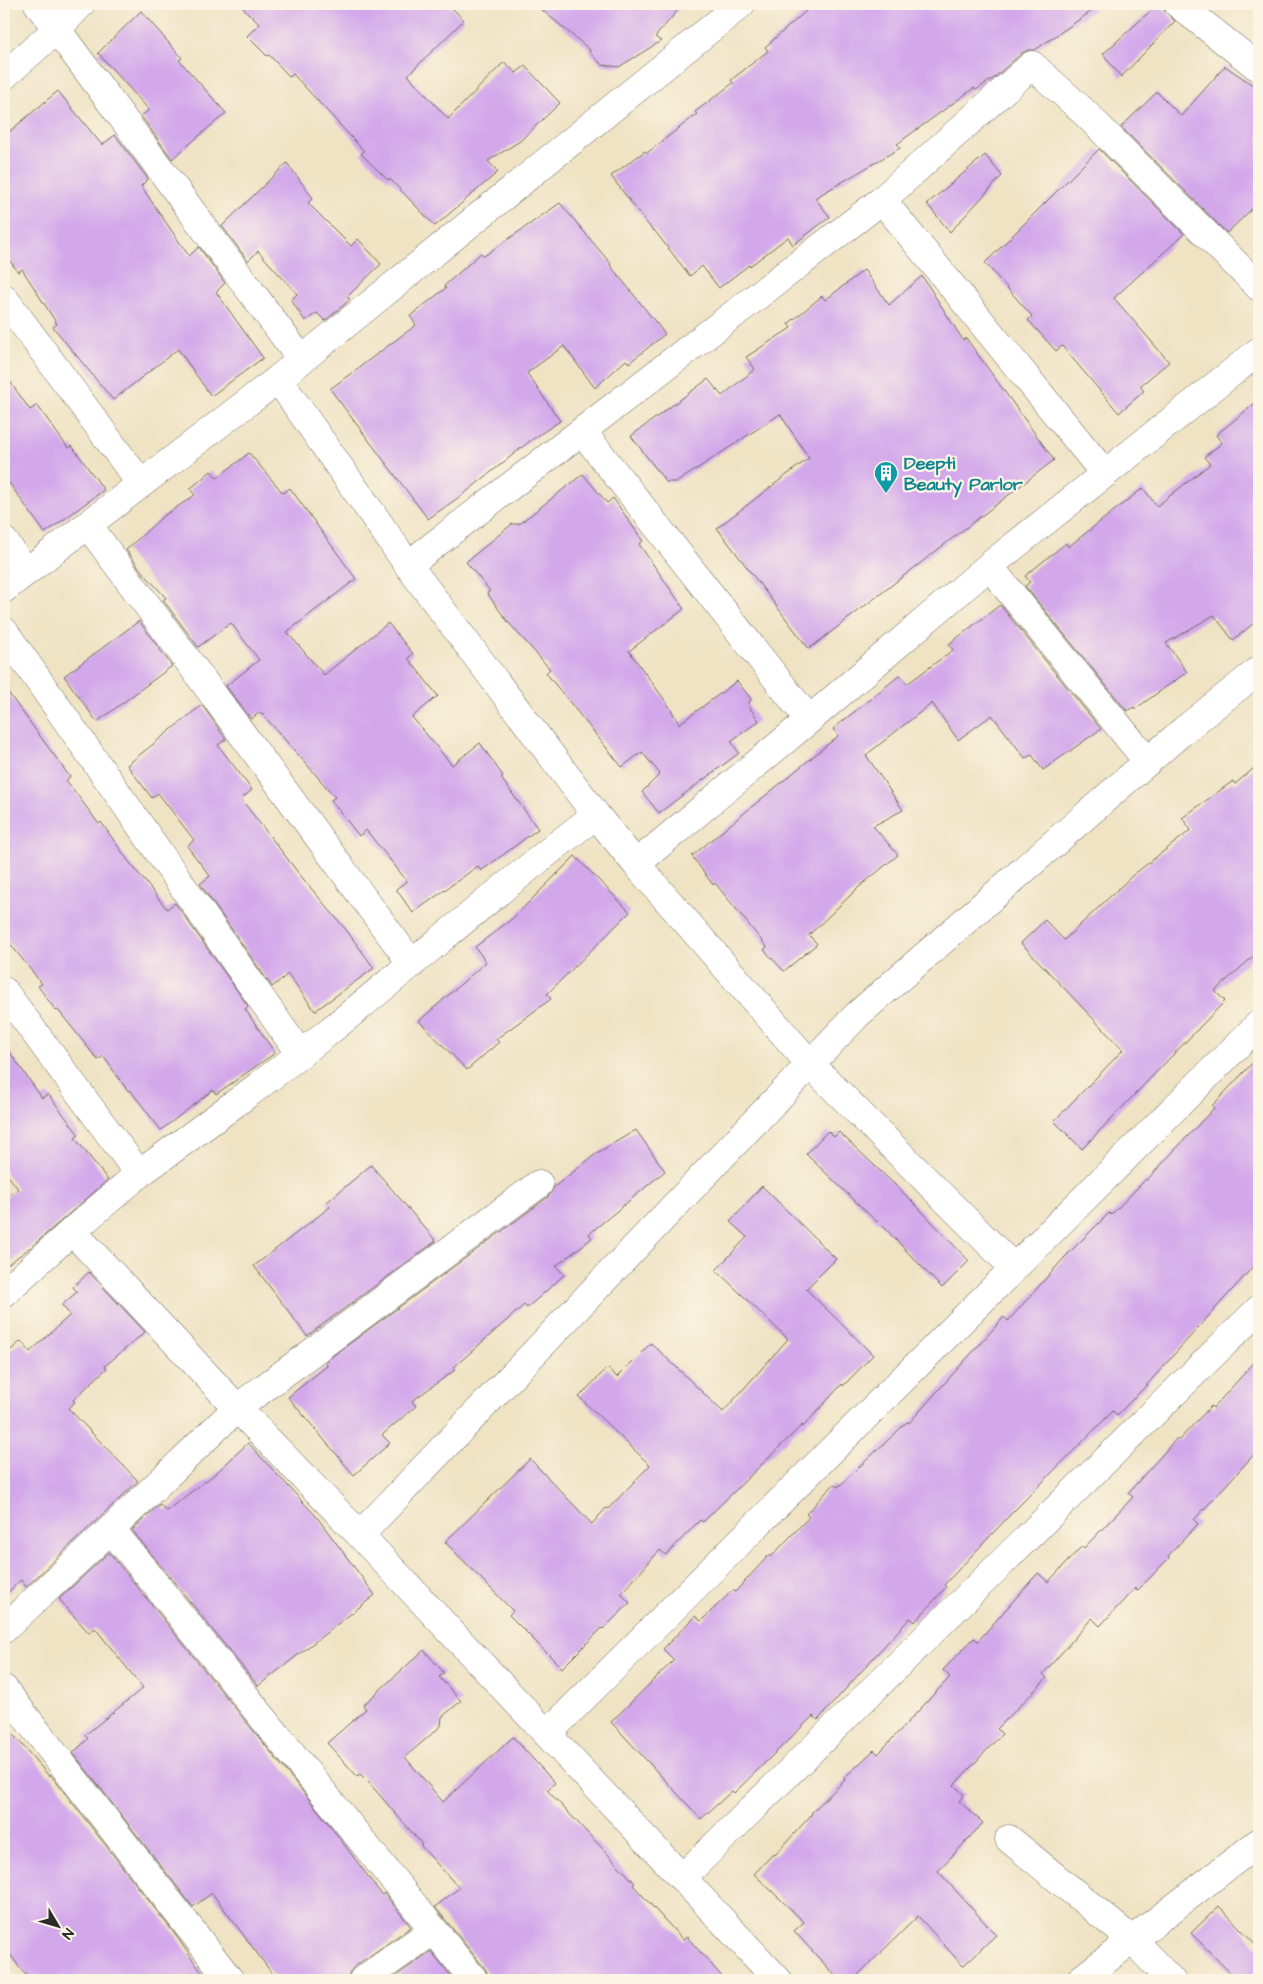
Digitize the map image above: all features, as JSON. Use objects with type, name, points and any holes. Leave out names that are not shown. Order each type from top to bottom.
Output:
[{"type":"street","points":[[38,4],[301,359]]},
{"type":"street","points":[[4,76],[56,30],[81,4]]},
{"type":"street","points":[[4,589],[278,379],[741,4]]},
{"type":"street","points":[[1178,4],[1259,68]]},
{"type":"street","points":[[408,565],[882,200],[1032,65],[1083,111],[1259,287]]},
{"type":"street","points":[[882,200],[1105,474]]},
{"type":"street","points":[[4,298],[141,484]]},
{"type":"street","points":[[636,864],[809,720],[989,566],[1259,350]]},
{"type":"street","points":[[278,379],[408,565],[596,815],[636,864],[810,1064],[1014,1268]]},
{"type":"street","points":[[582,431],[809,720]]},
{"type":"street","points":[[88,524],[412,964]]},
{"type":"street","points":[[4,540],[26,571]]},
{"type":"street","points":[[989,566],[1148,762]]},
{"type":"street","points":[[4,631],[300,1054]]},
{"type":"street","points":[[360,1535],[857,1015],[1184,730],[1259,670]]},
{"type":"street","points":[[4,1293],[72,1231],[139,1174],[300,1054],[520,874],[596,815]]},
{"type":"street","points":[[4,991],[139,1174]]},
{"type":"street","points":[[547,1734],[1259,1024]]},
{"type":"street","points":[[4,1629],[112,1529],[237,1408],[539,1184]]},
{"type":"street","points":[[72,1231],[778,1980]]},
{"type":"street","points":[[682,1878],[1259,1309]]},
{"type":"street","points":[[112,1529],[474,1980]]},
{"type":"street","points":[[4,1689],[230,1980]]},
{"type":"street","points":[[1009,1838],[1132,1940],[1171,1980]]},
{"type":"street","points":[[1080,1980],[1259,1842]]},
{"type":"street","points":[[363,1980],[434,1930]]},
{"type":"building","points":[[239,4],[448,4],[464,20],[408,75],[448,119],[504,62],[516,73],[525,66],[560,103],[520,141],[488,161],[498,172],[435,226],[390,179],[388,180],[361,154],[364,151],[293,74],[290,77],[247,36],[259,24]]},
{"type":"building","points":[[535,4],[683,4],[655,37],[661,41],[619,67],[602,65],[589,52],[590,50]]},
{"type":"building","points":[[814,4],[1102,4],[1035,50],[1028,50],[1022,53],[994,78],[976,90],[974,88],[897,144],[900,148],[815,198],[830,217],[793,245],[788,237],[719,288],[702,266],[690,276],[611,176],[645,151],[647,153],[697,114],[695,112],[733,83],[731,80],[768,51],[765,47]]},
{"type":"building","points":[[1158,4],[1163,4],[1164,10],[1175,21],[1121,77],[1103,54]]},
{"type":"building","points":[[141,11],[182,58],[179,60],[226,113],[172,159],[141,116],[149,110],[98,53]]},
{"type":"building","points":[[1225,66],[1259,89],[1259,202],[1227,233],[1121,127],[1157,92],[1181,116]]},
{"type":"building","points":[[58,91],[102,145],[115,135],[148,179],[141,186],[189,256],[199,247],[225,283],[216,292],[263,358],[211,396],[178,349],[113,400],[53,327],[57,324],[22,269],[18,272],[4,252],[4,136]]},
{"type":"building","points":[[1099,149],[1184,234],[1114,298],[1169,362],[1140,386],[1144,391],[1119,413],[1062,346],[1056,351],[1028,320],[1032,316],[985,263]]},
{"type":"building","points":[[985,155],[1002,176],[950,232],[927,204]]},
{"type":"building","points":[[287,163],[313,198],[308,203],[351,246],[358,239],[381,264],[347,297],[350,299],[325,321],[317,313],[305,321],[291,300],[297,294],[258,251],[248,261],[222,226]]},
{"type":"building","points":[[560,203],[611,264],[665,334],[629,363],[626,360],[595,388],[564,346],[527,373],[560,421],[530,441],[465,493],[428,519],[330,389],[416,325],[410,316],[446,288],[444,286],[481,253],[484,256]]},
{"type":"building","name":"Deepti Beauty Parlor","points":[[864,270],[889,305],[922,276],[963,340],[966,338],[1054,460],[809,649],[717,528],[809,458],[780,414],[677,482],[666,482],[631,436],[708,379],[722,396],[755,369],[746,357],[791,328],[788,324],[822,296],[825,300]]},
{"type":"building","points":[[4,373],[30,410],[37,405],[68,448],[72,446],[104,490],[45,533],[4,476]]},
{"type":"building","points":[[1259,400],[1259,619],[1233,640],[1214,615],[1166,643],[1187,672],[1135,709],[1134,707],[1127,711],[1025,586],[1030,582],[1025,576],[1066,543],[1068,547],[1143,488],[1157,506],[1210,464],[1204,457],[1222,443],[1216,435]]},
{"type":"building","points":[[249,453],[283,493],[290,488],[356,579],[287,632],[324,675],[388,623],[413,654],[408,658],[438,696],[412,717],[452,765],[480,743],[503,776],[501,778],[538,829],[481,871],[478,866],[413,913],[396,889],[407,881],[366,830],[359,836],[331,800],[335,797],[266,718],[260,712],[251,719],[226,686],[259,660],[231,623],[198,647],[163,600],[166,598],[126,550],[162,517],[195,495],[190,489],[211,471],[217,478]]},
{"type":"building","points":[[583,474],[607,503],[613,498],[643,541],[639,544],[684,609],[629,651],[669,706],[679,724],[737,681],[751,699],[748,705],[759,721],[731,741],[739,753],[659,813],[642,792],[660,774],[642,752],[622,767],[546,673],[550,669],[508,622],[487,593],[490,591],[466,562],[512,524],[519,524]]},
{"type":"building","points":[[1000,605],[1101,729],[1043,770],[1032,755],[1025,758],[992,715],[958,740],[932,703],[866,755],[903,810],[873,826],[898,855],[859,887],[809,935],[817,944],[784,971],[764,950],[767,947],[715,883],[713,885],[692,856],[838,736],[833,729],[900,675],[907,684],[953,650],[949,644]]},
{"type":"building","points":[[139,621],[172,666],[97,722],[64,676]]},
{"type":"building","points":[[4,687],[70,777],[66,780],[99,824],[101,822],[127,859],[167,909],[175,903],[248,1006],[245,1009],[275,1053],[216,1094],[213,1090],[161,1130],[130,1090],[128,1091],[103,1056],[98,1060],[58,1010],[56,1011],[38,986],[42,984],[4,936]]},
{"type":"building","points":[[202,705],[226,739],[218,745],[252,790],[241,799],[300,875],[347,931],[374,968],[315,1011],[288,974],[272,987],[200,884],[210,876],[187,846],[194,840],[158,793],[152,798],[127,765]]},
{"type":"building","points":[[1259,764],[1259,951],[1215,991],[1225,1001],[1082,1149],[1054,1121],[1123,1050],[1021,943],[1045,920],[1064,940],[1133,875],[1191,830],[1182,818],[1233,781],[1235,784]]},
{"type":"building","points":[[575,856],[630,912],[547,994],[551,999],[496,1039],[499,1042],[467,1070],[419,1021],[486,962],[475,947],[513,918]]},
{"type":"building","points":[[4,1044],[42,1098],[48,1094],[79,1135],[75,1138],[108,1180],[31,1247],[4,1267],[4,1199],[18,1189],[4,1170]]},
{"type":"building","points":[[1259,1056],[1259,1260],[1144,1388],[1117,1415],[1113,1411],[1010,1515],[944,1585],[946,1587],[915,1622],[910,1618],[818,1720],[813,1716],[734,1793],[732,1791],[701,1819],[611,1722],[674,1660],[663,1649],[695,1616],[701,1621],[733,1590],[735,1592],[769,1555],[771,1557],[809,1517],[806,1514],[834,1484],[838,1487],[907,1422],[909,1423],[1004,1317],[1008,1321],[1064,1258],[1109,1213],[1111,1215],[1147,1180]]},
{"type":"building","points":[[636,1130],[665,1171],[589,1234],[592,1238],[556,1266],[564,1275],[527,1308],[524,1305],[453,1368],[455,1370],[412,1401],[416,1406],[382,1435],[390,1443],[354,1475],[288,1397],[327,1366],[326,1361],[548,1197],[554,1187],[597,1153]]},
{"type":"building","points":[[828,1131],[834,1137],[839,1132],[912,1201],[969,1261],[942,1288],[878,1221],[806,1154]]},
{"type":"building","points":[[371,1165],[436,1241],[307,1336],[254,1266],[330,1207],[326,1203]]},
{"type":"building","points":[[762,1186],[836,1259],[806,1289],[873,1355],[843,1386],[842,1384],[803,1427],[802,1425],[703,1522],[700,1520],[666,1555],[660,1550],[621,1594],[630,1603],[562,1668],[509,1615],[513,1611],[445,1542],[530,1459],[592,1524],[606,1508],[608,1509],[650,1465],[579,1397],[607,1368],[617,1377],[651,1343],[723,1412],[788,1339],[716,1270],[747,1237],[730,1222]]},
{"type":"building","points":[[89,1272],[145,1332],[105,1366],[107,1368],[73,1400],[75,1402],[68,1408],[138,1481],[26,1587],[21,1580],[4,1596],[4,1356],[21,1341],[30,1352],[70,1315],[62,1305],[77,1292],[73,1287]]},
{"type":"building","points":[[1259,1357],[1259,1449],[1194,1520],[1198,1524],[1137,1591],[1135,1588],[1100,1626],[1092,1618],[1043,1674],[1047,1678],[997,1729],[1002,1734],[954,1785],[964,1795],[959,1801],[983,1823],[938,1871],[996,1935],[963,1966],[918,1916],[853,1980],[839,1980],[794,1931],[804,1922],[754,1874],[773,1854],[775,1855],[811,1813],[845,1780],[844,1778],[874,1750],[878,1754],[950,1677],[943,1670],[974,1638],[978,1641],[1038,1573],[1048,1582],[1082,1546],[1084,1548],[1133,1497],[1128,1493],[1177,1438],[1179,1440],[1211,1406],[1213,1408]]},
{"type":"building","points":[[248,1443],[316,1516],[375,1595],[258,1686],[132,1530],[160,1504],[166,1511],[215,1474]]},
{"type":"building","points":[[109,1552],[328,1823],[382,1895],[384,1893],[411,1927],[354,1967],[349,1973],[348,1980],[277,1980],[212,1893],[193,1907],[73,1753],[88,1739],[85,1735],[143,1688],[95,1628],[89,1633],[59,1599]]},
{"type":"building","points":[[424,1650],[444,1673],[439,1677],[461,1701],[442,1717],[441,1726],[405,1757],[443,1802],[513,1737],[555,1783],[547,1790],[635,1883],[633,1885],[683,1940],[687,1937],[725,1980],[489,1980],[486,1970],[435,1907],[459,1888],[421,1846],[421,1843],[370,1784],[360,1774],[357,1776],[327,1743],[366,1709],[363,1705]]},
{"type":"building","points":[[4,1724],[49,1776],[50,1774],[174,1933],[207,1980],[31,1980],[20,1968],[4,1946]]},
{"type":"building","points":[[1219,1906],[1259,1948],[1259,1980],[1237,1980],[1191,1933]]},
{"type":"building","points":[[431,1951],[454,1980],[390,1980]]},
{"type":"place","name":"Deepti Beauty Parlor","points":[[886,494]]}]
